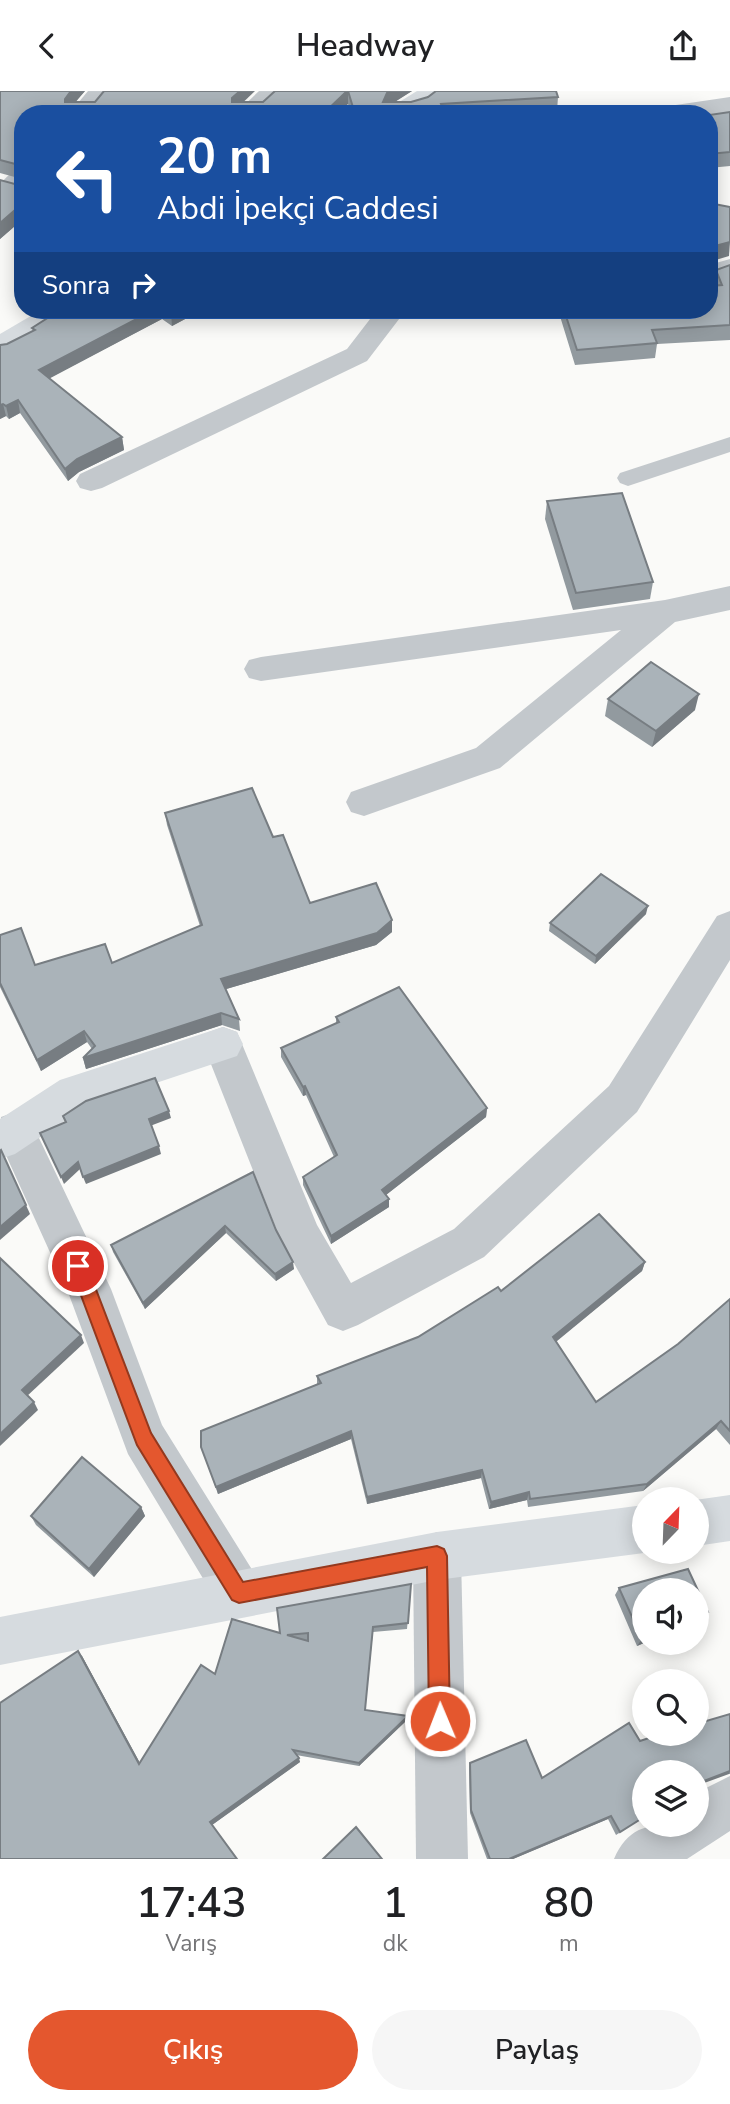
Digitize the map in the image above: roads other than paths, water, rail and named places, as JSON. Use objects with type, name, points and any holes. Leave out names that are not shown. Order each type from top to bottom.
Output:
[{"type":"street","points":[[89,105],[102,91]]},
{"type":"street","points":[[258,105],[274,91]]},
{"type":"street","points":[[411,105],[434,91]]},
{"type":"street","points":[[0,347],[46,319]]},
{"type":"street","points":[[91,481],[357,355],[391,319]]},
{"type":"street","points":[[261,669],[664,612],[730,598]]},
{"type":"street","points":[[364,802],[488,758],[664,612]]},
{"type":"street","points":[[239,1593],[144,1438],[89,1289],[7,1135],[74,1093],[223,1044],[300,1236],[343,1310],[469,1243],[622,1099],[730,927]]},
{"type":"street","points":[[709,1521],[730,1518]]},
{"type":"street","points":[[0,1641],[437,1556],[632,1531]]},
{"type":"street","points":[[437,1556],[442,1859]]},
{"type":"street","points":[[709,1815],[730,1802]]},
{"type":"street","points":[[640,1859],[675,1837]]},
{"type":"lane","points":[[628,478],[730,444]]}]
